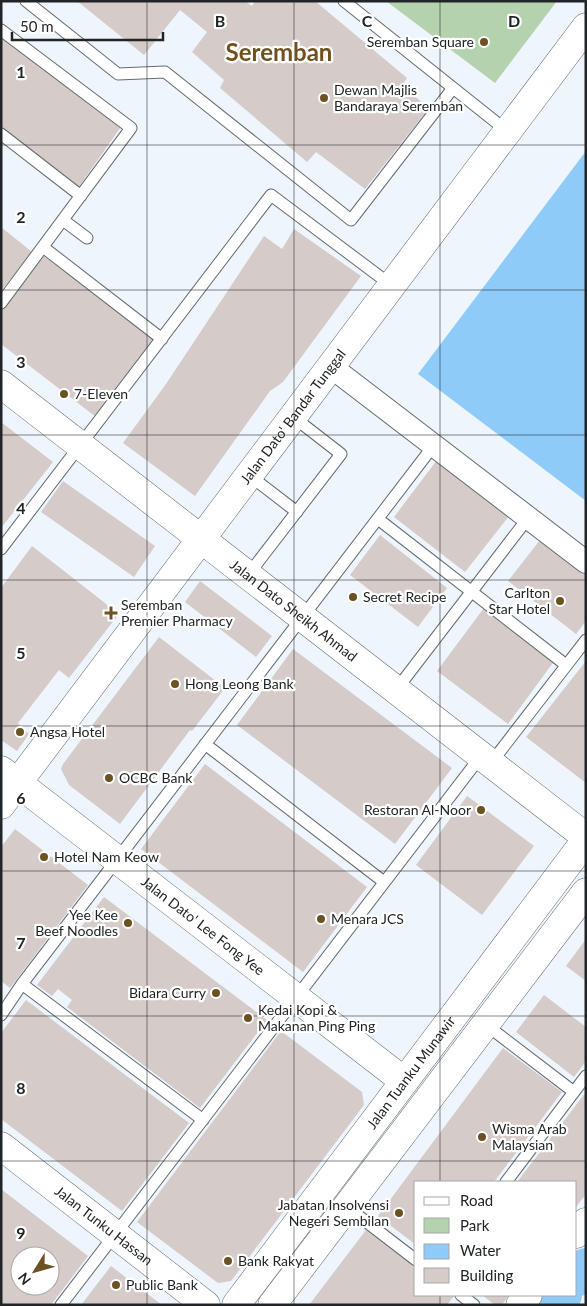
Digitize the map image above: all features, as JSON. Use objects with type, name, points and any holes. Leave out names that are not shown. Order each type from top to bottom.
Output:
[{"type":"main road","name":"Jalan Dato' Bandar Tunggal","points":[[1,806],[10,776],[200,538],[586,27]]},
{"type":"main road","name":"Jalan Dato Sheikh Ahmad","points":[[1,384],[586,838]]},
{"type":"main road","name":"Jalan Dato' Lee Fong Yee","points":[[10,776],[404,1081]]},
{"type":"main road","name":"Jalan Tuanku Munawir","points":[[236,1305],[586,838]]},
{"type":"main road","points":[[272,1305],[586,892]]},
{"type":"main road","name":"Jalan Tunku Hassan","points":[[1,1146],[206,1305]]},
{"type":"main road","points":[[577,1233],[586,1222]]},
{"type":"street","points":[[330,366],[586,562]]},
{"type":"lane","points":[[26,1],[118,74],[164,72],[351,220],[453,88]]},
{"type":"lane","points":[[344,1],[507,131]]},
{"type":"lane","points":[[1,30],[131,128],[1,303]]},
{"type":"lane","points":[[1,134],[81,196]]},
{"type":"lane","points":[[1,548],[271,195],[391,285]]},
{"type":"lane","points":[[63,220],[87,238]]},
{"type":"lane","points":[[43,247],[162,339]]},
{"type":"lane","points":[[248,575],[341,454],[292,416]]},
{"type":"lane","points":[[1,1015],[22,984],[434,445]]},
{"type":"lane","points":[[248,474],[297,512]]},
{"type":"lane","points":[[396,690],[528,518]]},
{"type":"lane","points":[[378,519],[566,665]]},
{"type":"lane","points":[[61,1305],[384,882],[586,640]]},
{"type":"lane","points":[[205,744],[384,882]]},
{"type":"lane","points":[[22,984],[203,1120]]},
{"type":"lane","points":[[485,1024],[574,1092]]},
{"type":"lane","points":[[507,1181],[586,1076]]},
{"type":"lane","points":[[347,1207],[414,1258]]},
{"type":"lane","points":[[462,1296],[474,1305]]},
{"type":"green space","name":"Seremban Square","points":[[386,1],[557,1],[495,83]]},
{"type":"water","points":[[586,151],[586,501],[418,374]]},
{"type":"building","name":"Dewan Majlis Bandaraya Seremban","points":[[77,1],[245,1],[252,6],[255,1],[315,1],[407,78],[402,86],[429,108],[365,189],[316,152],[307,162],[220,88],[224,80],[192,52],[207,32],[180,10],[144,55]]},
{"type":"building","points":[[1,34],[123,124],[78,188],[1,129]]},
{"type":"building","points":[[1,227],[32,252],[1,291]]},
{"type":"building","points":[[294,229],[361,276],[283,382],[270,391],[195,496],[123,443],[166,384],[264,236],[282,249]]},
{"type":"building","points":[[42,255],[156,338],[96,417],[1,344],[1,310]]},
{"type":"building","points":[[1,422],[53,462],[1,528]]},
{"type":"building","points":[[437,460],[509,516],[465,572],[394,517]]},
{"type":"building","points":[[63,481],[155,546],[134,577],[41,512]]},
{"type":"building","points":[[380,535],[447,588],[418,627],[350,575]]},
{"type":"building","name":"Carlton Star Hotel","points":[[540,540],[586,575],[586,621],[576,634],[508,581]]},
{"type":"building","points":[[32,546],[119,614],[69,678],[59,670],[18,723],[29,734],[17,751],[1,740],[1,588]]},
{"type":"building","points":[[200,581],[272,636],[256,657],[185,602]]},
{"type":"building","points":[[484,608],[555,660],[508,724],[437,671]]},
{"type":"building","points":[[159,637],[225,688],[192,731],[190,730],[120,824],[69,785],[61,769]]},
{"type":"building","points":[[293,649],[452,768],[395,844],[237,725]]},
{"type":"building","points":[[586,661],[586,783],[526,737]]},
{"type":"building","points":[[205,764],[367,887],[303,972],[141,849]]},
{"type":"building","points":[[467,796],[534,846],[482,915],[416,865]]},
{"type":"building","points":[[15,829],[88,885],[10,988],[1,981],[1,847]]},
{"type":"building","points":[[104,897],[267,1020],[200,1108],[67,1007],[72,1000],[58,989],[52,996],[37,985]]},
{"type":"building","points":[[586,939],[586,981],[566,966]]},
{"type":"building","points":[[544,995],[586,1027],[586,1061],[574,1077],[516,1032]]},
{"type":"building","points":[[26,1000],[189,1123],[122,1211],[1,1119],[1,1033]]},
{"type":"building","points":[[281,1031],[362,1092],[364,1105],[231,1281],[218,1283],[137,1222]]},
{"type":"building","name":"Wisma Arab Malaysian","points":[[503,1048],[562,1092],[495,1181],[414,1181],[414,1243],[378,1216]]},
{"type":"building","points":[[586,1092],[586,1194],[577,1206],[577,1181],[518,1181]]},
{"type":"building","points":[[1,1189],[88,1256],[60,1293],[60,1246],[10,1246],[10,1296],[58,1296],[51,1305],[1,1305]]},
{"type":"building","points":[[366,1230],[414,1266],[414,1296],[454,1296],[447,1305],[309,1305]]},
{"type":"building","name":"Public Bank","points":[[111,1266],[162,1305],[81,1305]]},
{"type":"building","points":[[483,1296],[508,1296],[502,1305],[495,1305]]},
{"type":"waterway","points":[[577,1278],[586,1266]]},
{"type":"waterway","points":[[556,1305],[563,1296]]},
{"type":"place","name":"Seremban Square","points":[[484,42]]},
{"type":"place","name":"Dewan Majlis Bandaraya Seremban","points":[[324,98]]},
{"type":"place","name":"7-Eleven","points":[[64,394]]},
{"type":"place","name":"Secret Recipe","points":[[353,597]]},
{"type":"place","name":"Carlton Star Hotel","points":[[560,601]]},
{"type":"place","name":"Seremban Premier Pharmacy","points":[[111,613]]},
{"type":"place","name":"Hong Leong Bank","points":[[175,684]]},
{"type":"place","name":"Angsa Hotel","points":[[20,732]]},
{"type":"place","name":"OCBC Bank","points":[[109,778]]},
{"type":"place","name":"Restoran Al-Noor","points":[[481,810]]},
{"type":"place","name":"Hotel Nam Keow","points":[[44,857]]},
{"type":"place","name":"Menara JCS","points":[[321,919]]},
{"type":"place","name":"Yee Kee Beef Noodles","points":[[128,923]]},
{"type":"place","name":"Bidara Curry","points":[[216,993]]},
{"type":"place","name":"Kedai Kopi & Makanan Ping Ping","points":[[248,1018]]},
{"type":"place","name":"Wisma Arab Malaysian","points":[[482,1137]]},
{"type":"place","name":"Jabatan Insolvensi Negeri Sembilan","points":[[399,1213]]},
{"type":"place","name":"Bank Rakyat","points":[[228,1261]]},
{"type":"place","name":"Public Bank","points":[[116,1285]]},
{"type":"district","name":"Seremban","points":[[279,53]]}]
